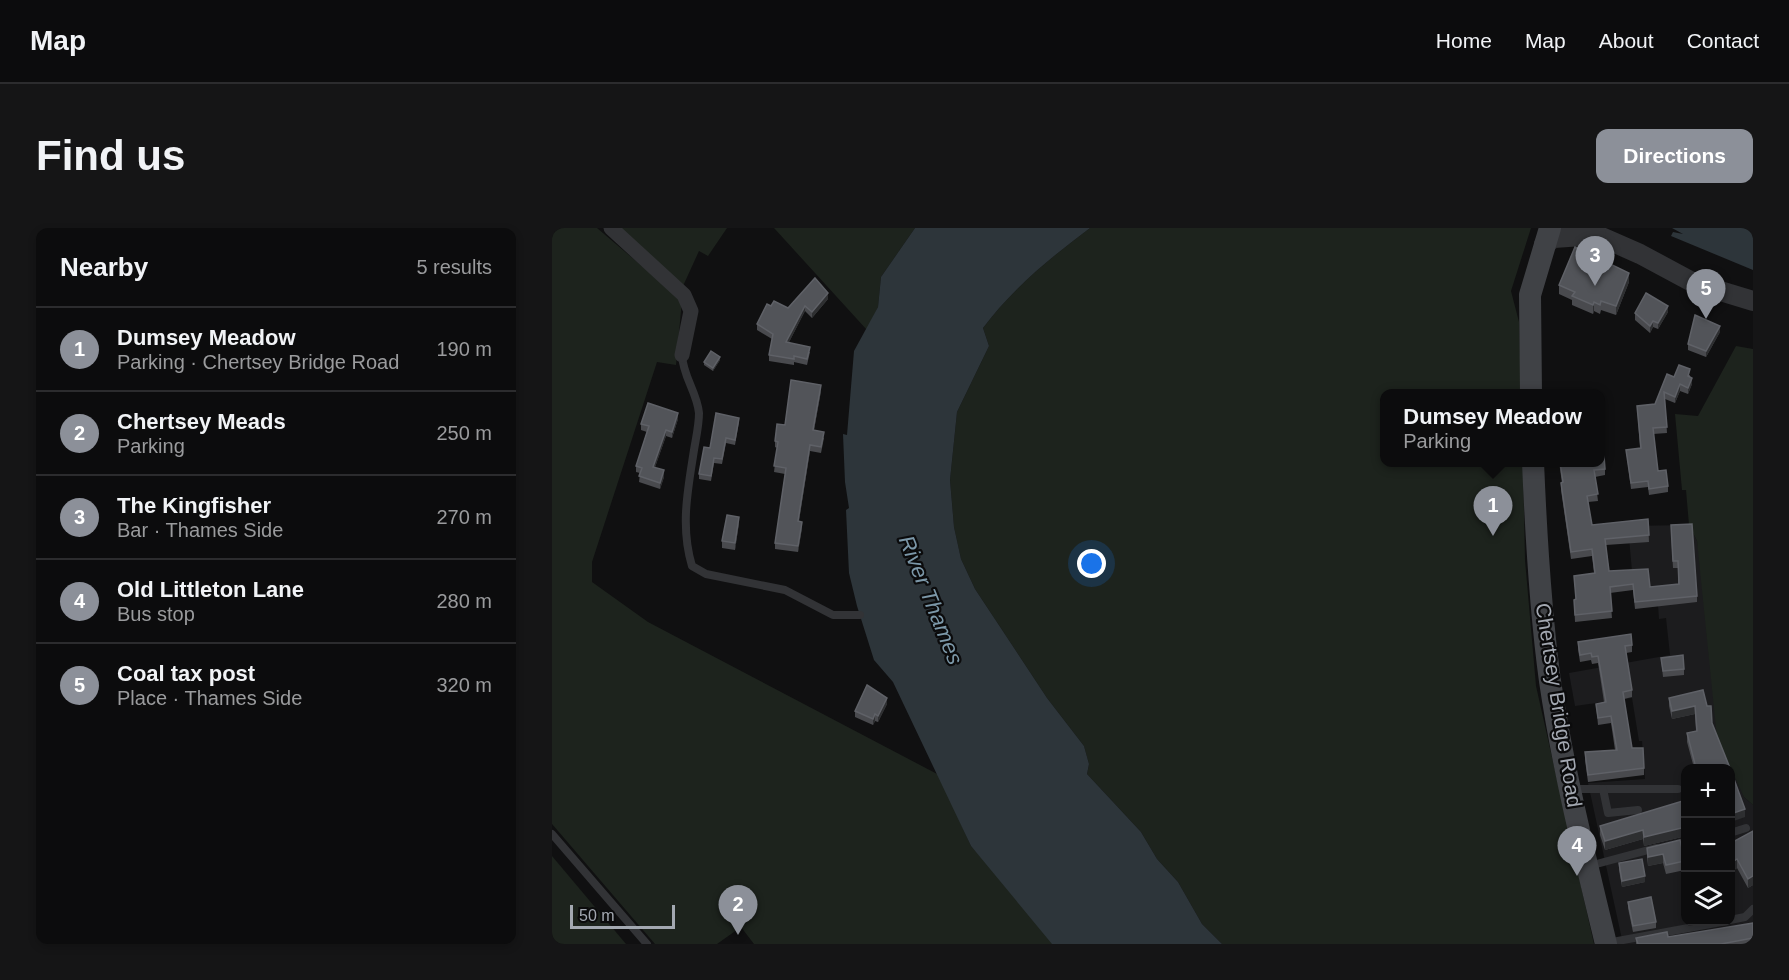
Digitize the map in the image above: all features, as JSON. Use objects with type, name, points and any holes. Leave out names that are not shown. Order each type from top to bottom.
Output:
[{"type":"main road","points":[[1531,389],[1530,295],[1547,236]]},
{"type":"main road","name":"Chertsey Bridge Road","points":[[1533,467],[1536,549],[1550,680],[1570,789],[1606,944]]},
{"type":"street","points":[[610,228],[684,295],[691,311],[682,355]]},
{"type":"street","points":[[1547,236],[1554,238],[1590,231],[1694,283],[1753,301]]},
{"type":"lane","points":[[682,355],[686,379],[696,395],[699,415],[686,504],[685,543],[692,566],[706,574],[785,590],[833,615],[860,615]]},
{"type":"lane","points":[[1570,789],[1678,789]]},
{"type":"lane","points":[[1603,789],[1608,813],[1638,810]]},
{"type":"lane","points":[[1735,832],[1746,828]]},
{"type":"lane","points":[[552,834],[647,944]]},
{"type":"lane","points":[[1588,866],[1667,845]]},
{"type":"lane","points":[[1735,919],[1744,917],[1753,909]]},
{"type":"lane","points":[[1606,944],[1696,926]]},
{"type":"shaded area","points":[[552,228],[597,228],[682,300],[676,365],[657,362],[592,562],[592,582],[648,622],[939,775],[971,846],[1061,944],[754,944],[741,927],[717,944],[655,944],[552,824]]},
{"type":"shaded area","points":[[617,228],[727,228],[708,256],[699,251],[683,286]]},
{"type":"shaded area","points":[[774,228],[915,228],[881,277],[878,307],[867,330]]},
{"type":"shaded area","points":[[1090,228],[1531,228],[1511,291],[1519,322],[1521,389],[1380,389],[1380,467],[1523,467],[1525,560],[1536,686],[1594,944],[1222,944],[1202,924],[1178,882],[1157,859],[1141,832],[1087,774],[1089,764],[1084,746],[1047,698],[975,589],[961,559],[954,527],[950,480],[957,412],[989,346],[983,328],[1033,274]]},
{"type":"shaded area","points":[[1736,346],[1753,349],[1753,805],[1744,797],[1735,777],[1735,764],[1729,764],[1717,738],[1697,541],[1689,525],[1686,490],[1682,490],[1675,414],[1698,416]]},
{"type":"shaded area","points":[[1689,525],[1697,541],[1744,797],[1753,805],[1753,944],[1623,944],[1588,783],[1645,779],[1642,741],[1639,741],[1632,698],[1575,706],[1569,673],[1670,655],[1666,618],[1659,619],[1657,592],[1634,594],[1628,526]]},
{"type":"shaded area","points":[[552,856],[626,944],[552,944]]},
{"type":"water","name":"River Thames","points":[[915,228],[1090,228],[1033,274],[983,328],[989,346],[957,412],[950,480],[954,527],[961,559],[975,589],[1047,698],[1084,746],[1089,764],[1087,774],[1141,832],[1157,859],[1178,882],[1202,924],[1222,944],[1052,944],[971,846],[893,682],[874,660],[849,573],[846,510],[849,508],[845,482],[843,434],[847,435],[854,351],[878,307],[881,277]]},
{"type":"water","points":[[1672,228],[1753,228],[1753,270],[1671,236],[1673,232],[1683,234]]},
{"type":"building","points":[[1575,247],[1629,273],[1616,306],[1601,301],[1600,305],[1594,302],[1593,305],[1572,296],[1575,292],[1559,285]]},
{"type":"building","points":[[815,278],[828,293],[812,312],[805,306],[786,342],[810,347],[807,359],[769,355],[773,334],[757,324],[767,304],[771,306],[774,301],[788,308]]},
{"type":"building","points":[[1646,293],[1668,306],[1658,323],[1653,321],[1650,326],[1635,313]]},
{"type":"building","points":[[1695,315],[1720,326],[1706,351],[1688,344]]},
{"type":"building","points":[[711,351],[720,357],[713,368],[704,362]]},
{"type":"building","points":[[1679,365],[1690,369],[1688,376],[1692,378],[1688,388],[1680,384],[1675,397],[1664,392],[1667,427],[1653,428],[1658,471],[1666,470],[1668,486],[1649,489],[1648,481],[1631,483],[1626,450],[1641,448],[1637,406],[1655,404],[1667,374],[1674,377]]},
{"type":"building","points":[[791,380],[821,385],[813,430],[824,432],[821,447],[810,445],[798,521],[802,522],[798,546],[775,543],[786,468],[774,466],[778,442],[775,441],[777,424],[785,425]]},
{"type":"building","points":[[648,403],[678,413],[672,432],[666,430],[653,467],[664,470],[660,483],[639,476],[642,468],[636,466],[649,426],[641,424]]},
{"type":"building","points":[[716,413],[739,418],[735,440],[726,438],[722,459],[714,458],[711,476],[699,474],[704,447],[710,448]]},
{"type":"building","points":[[1561,467],[1605,467],[1605,469],[1594,470],[1598,494],[1587,496],[1592,525],[1648,519],[1649,535],[1605,539],[1609,571],[1648,569],[1650,587],[1679,584],[1678,561],[1673,561],[1671,525],[1692,524],[1697,596],[1635,602],[1633,584],[1610,587],[1612,611],[1575,615],[1574,576],[1595,573],[1592,549],[1571,552],[1561,483],[1563,482]]},
{"type":"building","points":[[727,515],[739,517],[735,543],[722,541]]},
{"type":"building","points":[[1631,634],[1632,645],[1625,646],[1632,690],[1623,692],[1632,748],[1643,748],[1644,768],[1588,775],[1585,752],[1617,750],[1611,716],[1598,718],[1596,704],[1606,702],[1598,656],[1592,657],[1591,653],[1580,655],[1578,642]]},
{"type":"building","points":[[1683,655],[1684,669],[1663,671],[1661,658]]},
{"type":"building","points":[[867,685],[887,698],[878,716],[875,714],[873,719],[855,711]]},
{"type":"building","points":[[1703,690],[1707,706],[1711,706],[1712,723],[1728,764],[1695,764],[1687,733],[1697,731],[1695,706],[1672,711],[1669,698]]},
{"type":"building","points":[[1735,782],[1745,809],[1735,813]]},
{"type":"building","points":[[1681,802],[1681,828],[1644,837],[1643,830],[1605,841],[1600,826]]},
{"type":"building","points":[[1753,831],[1753,876],[1748,879],[1737,859],[1735,860],[1735,841]]},
{"type":"building","points":[[1680,840],[1681,862],[1666,865],[1663,854],[1648,857],[1647,848]]},
{"type":"building","points":[[1642,859],[1645,876],[1622,881],[1619,863]]},
{"type":"building","points":[[1651,897],[1656,922],[1633,926],[1628,902]]},
{"type":"building","points":[[1753,923],[1753,938],[1721,944],[1638,944],[1636,938],[1667,932],[1668,937]]},
{"type":"place","name":"The Kingfisher","points":[[1595,286]]},
{"type":"place","name":"Coal tax post","points":[[1706,319]]},
{"type":"place","name":"Dumsey Meadow","points":[[1493,536]]},
{"type":"place","name":"Old Littleton Lane","points":[[1577,876]]},
{"type":"place","name":"Chertsey Meads","points":[[738,935]]}]
